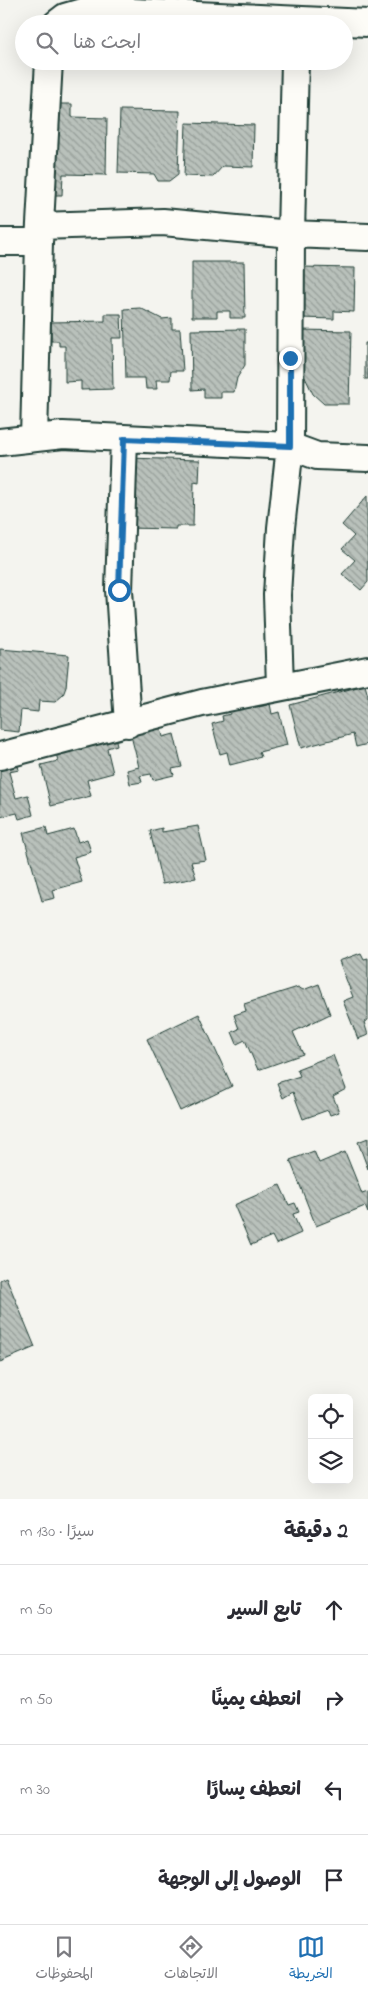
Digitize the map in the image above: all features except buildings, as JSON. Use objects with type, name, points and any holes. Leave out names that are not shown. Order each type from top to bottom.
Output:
[{"type":"street","points":[[72,15],[89,10],[169,15]]},
{"type":"street","points":[[353,23],[368,23]]},
{"type":"street","points":[[34,438],[40,234],[49,70]]},
{"type":"street","points":[[280,686],[277,595],[281,528],[290,446],[291,234],[295,70]]},
{"type":"street","points":[[0,242],[40,234],[163,222],[291,234],[368,238]]},
{"type":"street","points":[[0,442],[62,435],[290,446],[317,456],[368,458]]},
{"type":"street","points":[[124,439],[119,590],[128,724]]},
{"type":"street","points":[[0,756],[128,724],[202,703],[368,670]]},
{"type":"route","points":[[119,590],[124,439],[290,446],[290,358]]}]
